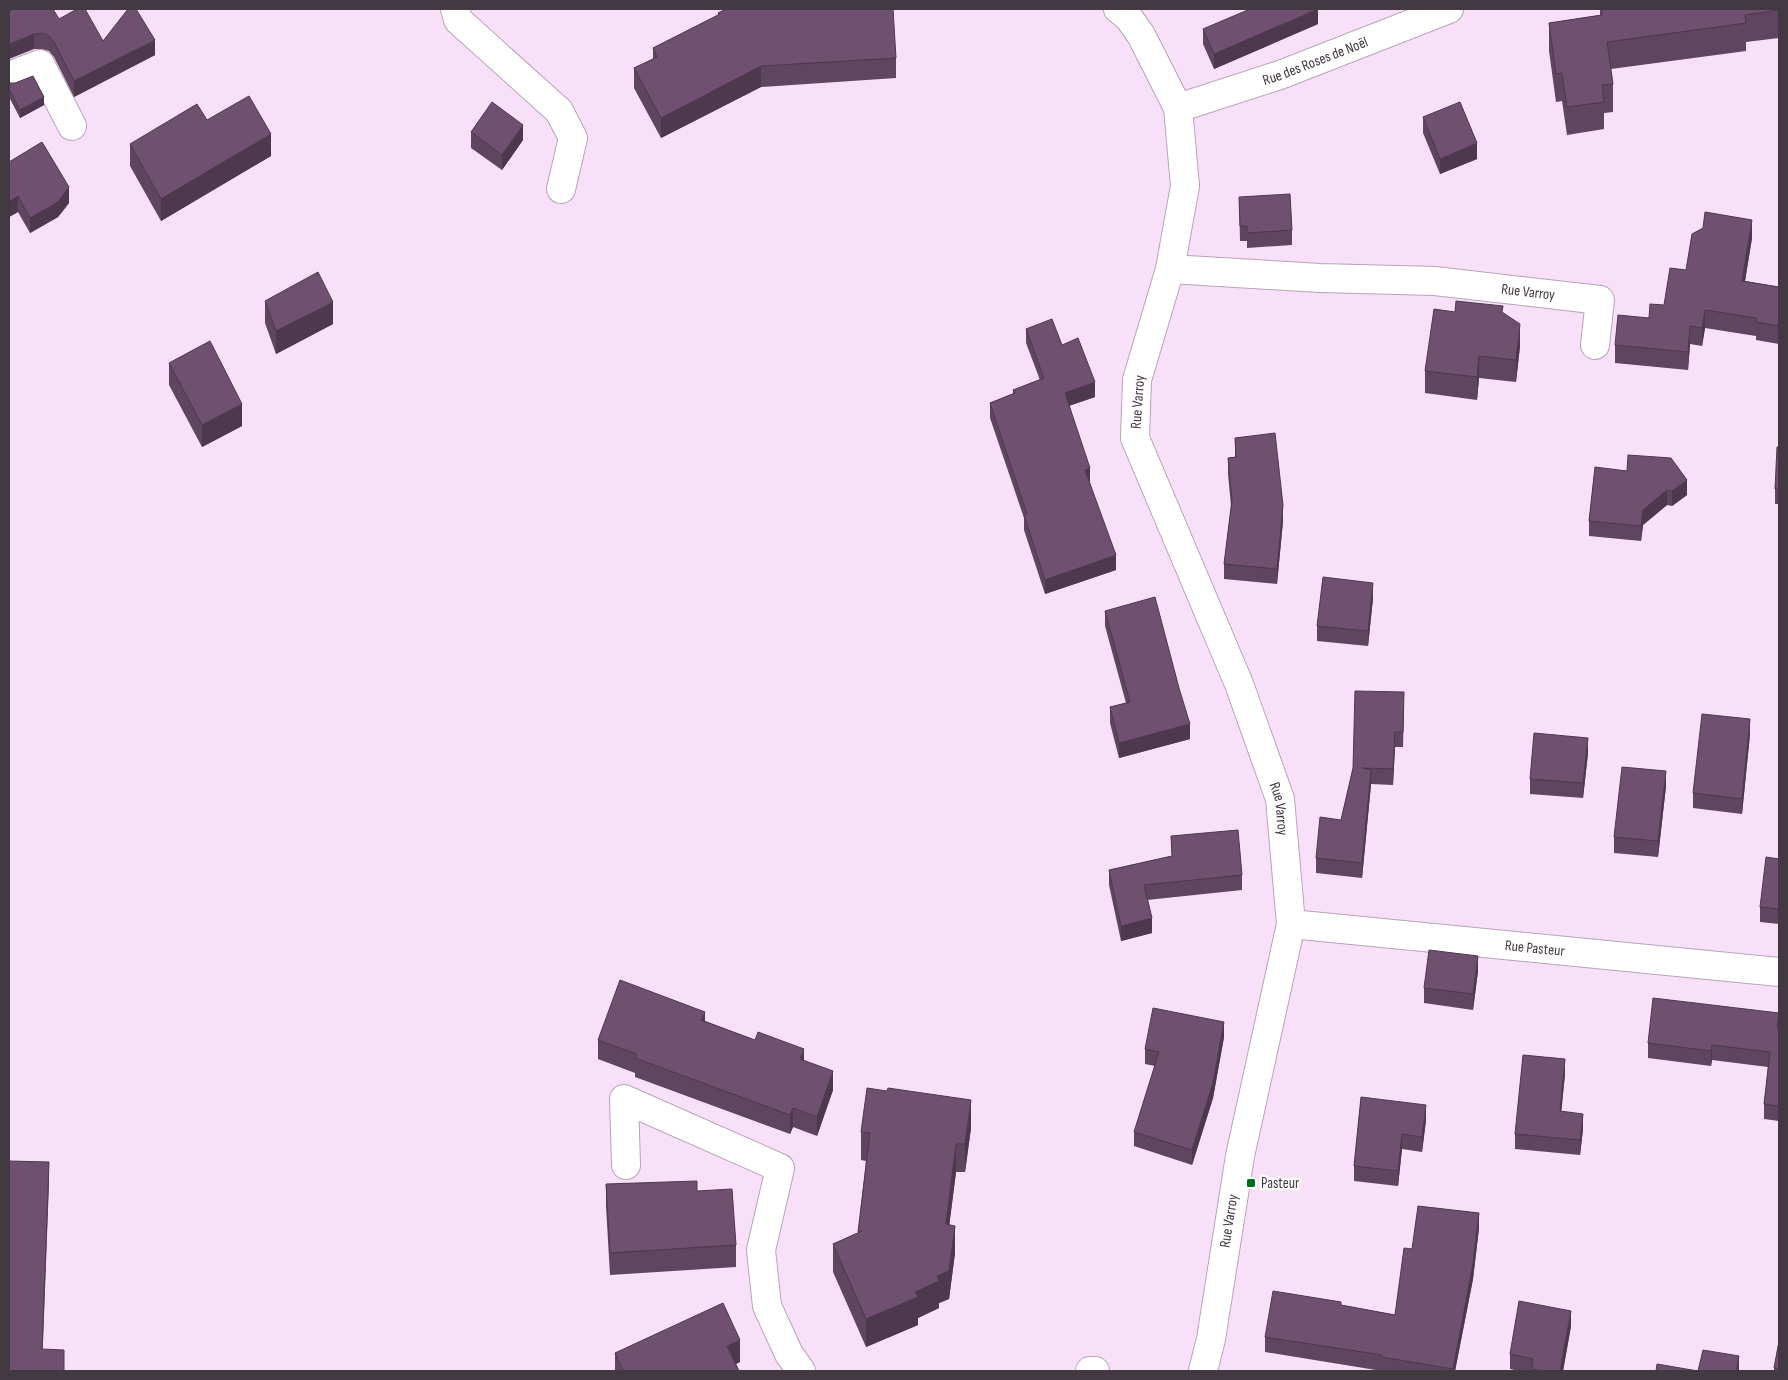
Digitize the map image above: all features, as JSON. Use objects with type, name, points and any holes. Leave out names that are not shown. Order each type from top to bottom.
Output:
[{"type":"street","points":[[455,9],[458,20],[559,111],[573,138],[561,189]]},
{"type":"street","name":"Rue des Roses de Noël","points":[[1178,108],[1280,75],[1449,9]]},
{"type":"street","name":"Rue Varroy","points":[[1126,12],[1141,35],[1178,108],[1185,186],[1170,269],[1137,380],[1135,438],[1238,684],[1280,799],[1291,924],[1240,1156],[1211,1339],[1203,1371]]},
{"type":"street","points":[[9,76],[40,64],[72,126]]},
{"type":"street","name":"Rue Varroy","points":[[1170,269],[1320,278],[1435,281],[1600,300],[1595,345]]},
{"type":"street","name":"Rue Pasteur","points":[[1291,924],[1779,972]]},
{"type":"street","points":[[626,1165],[624,1099],[780,1168],[761,1250],[768,1306],[789,1354],[801,1371]]},
{"type":"street","points":[[1090,1371],[1095,1371]]},
{"type":"building","points":[[13,9],[53,9],[59,19],[77,9],[85,9],[103,41],[128,9],[136,9],[155,40],[74,81],[49,36],[42,33],[34,34],[9,44],[9,11]]},
{"type":"building","points":[[726,9],[893,9],[896,58],[761,66],[661,118],[634,68],[657,57],[653,48],[720,14],[718,13]]},
{"type":"building","points":[[1250,9],[1318,9],[1214,54],[1203,29]]},
{"type":"building","points":[[1602,9],[1779,10],[1745,15],[1746,23],[1607,42],[1613,84],[1602,85],[1604,102],[1567,107],[1562,73],[1556,74],[1549,23],[1602,15]]},
{"type":"building","points":[[33,76],[44,97],[20,110],[9,89],[9,83],[15,83]]},
{"type":"building","points":[[249,96],[271,134],[161,199],[130,144],[197,104],[207,120]]},
{"type":"building","points":[[492,102],[523,125],[502,155],[471,132]]},
{"type":"building","points":[[1460,102],[1477,143],[1440,159],[1423,117]]},
{"type":"building","points":[[42,142],[69,187],[58,202],[30,218],[18,196],[9,202],[9,162]]},
{"type":"building","points":[[1290,194],[1292,230],[1247,233],[1247,226],[1240,226],[1239,197]]},
{"type":"building","points":[[1705,212],[1752,220],[1742,281],[1779,287],[1779,326],[1756,322],[1756,318],[1705,310],[1702,328],[1690,326],[1688,352],[1615,345],[1618,315],[1649,318],[1650,304],[1664,305],[1670,268],[1686,270],[1692,234],[1703,228]]},
{"type":"building","points":[[318,272],[333,302],[276,331],[265,301]]},
{"type":"building","points":[[1456,301],[1503,306],[1502,312],[1520,324],[1516,360],[1479,356],[1477,377],[1425,371],[1434,309],[1455,312]]},
{"type":"building","points":[[1052,319],[1062,345],[1078,338],[1095,382],[1065,393],[1090,468],[1085,470],[1116,555],[1045,580],[1024,515],[1027,514],[990,403],[1015,393],[1013,390],[1044,378],[1026,329]]},
{"type":"building","points":[[210,341],[242,404],[202,425],[169,363]]},
{"type":"building","points":[[1275,433],[1283,505],[1277,569],[1224,564],[1232,500],[1228,458],[1236,457],[1235,438]]},
{"type":"building","points":[[1777,447],[1779,447],[1779,489],[1775,489]]},
{"type":"building","points":[[1628,455],[1671,458],[1687,480],[1672,491],[1667,490],[1643,510],[1641,526],[1589,521],[1595,467],[1627,471]]},
{"type":"building","points":[[1323,577],[1373,583],[1368,631],[1317,626]]},
{"type":"building","points":[[1155,597],[1190,724],[1119,743],[1110,707],[1130,702],[1105,611]]},
{"type":"building","points":[[1355,691],[1404,692],[1403,732],[1395,732],[1393,769],[1362,768],[1371,770],[1362,863],[1316,858],[1320,817],[1341,820],[1353,768]]},
{"type":"building","points":[[1702,714],[1750,719],[1742,799],[1693,793]]},
{"type":"building","points":[[1534,733],[1588,738],[1583,783],[1530,779]]},
{"type":"building","points":[[1622,767],[1666,771],[1658,841],[1614,837]]},
{"type":"building","points":[[1238,830],[1242,875],[1144,885],[1152,918],[1121,926],[1109,870],[1172,856],[1171,836]]},
{"type":"building","points":[[1766,857],[1779,859],[1779,909],[1760,907]]},
{"type":"building","points":[[1429,950],[1478,956],[1473,994],[1424,988]]},
{"type":"building","points":[[620,980],[705,1012],[701,1020],[755,1040],[758,1032],[804,1049],[800,1059],[833,1071],[817,1117],[793,1108],[790,1115],[635,1058],[637,1054],[598,1040]]},
{"type":"building","points":[[1653,998],[1779,1013],[1777,1028],[1779,1028],[1779,1106],[1764,1104],[1770,1052],[1712,1045],[1711,1051],[1648,1043]]},
{"type":"building","points":[[1153,1008],[1224,1022],[1213,1083],[1192,1150],[1134,1132],[1159,1052],[1145,1049]]},
{"type":"building","points":[[1523,1055],[1565,1059],[1560,1111],[1583,1114],[1580,1140],[1515,1134]]},
{"type":"building","points":[[867,1088],[887,1091],[888,1088],[971,1100],[965,1144],[956,1144],[946,1224],[955,1226],[949,1271],[937,1276],[939,1281],[915,1292],[918,1297],[866,1319],[833,1244],[862,1231],[858,1232],[870,1133],[861,1132]]},
{"type":"building","points":[[1361,1097],[1426,1105],[1422,1137],[1402,1134],[1398,1171],[1354,1166]]},
{"type":"building","points":[[9,1161],[49,1162],[42,1349],[64,1350],[64,1371],[9,1371]]},
{"type":"building","points":[[697,1181],[697,1191],[732,1189],[736,1245],[610,1253],[606,1184]]},
{"type":"building","points":[[1418,1206],[1479,1213],[1473,1264],[1453,1369],[1382,1357],[1382,1355],[1265,1337],[1273,1291],[1341,1302],[1341,1305],[1395,1315],[1404,1248],[1412,1249]]},
{"type":"building","points":[[1519,1301],[1571,1311],[1560,1371],[1532,1369],[1533,1359],[1510,1354]]},
{"type":"building","points":[[723,1303],[740,1340],[727,1346],[739,1371],[623,1371],[615,1353]]},
{"type":"building","points":[[1779,1341],[1779,1369],[1774,1368]]},
{"type":"building","points":[[1703,1350],[1739,1356],[1736,1371],[1698,1371]]},
{"type":"building","points":[[1657,1364],[1698,1371],[1656,1371]]},
{"type":"place","name":"Pasteur","points":[[1251,1183]]}]
